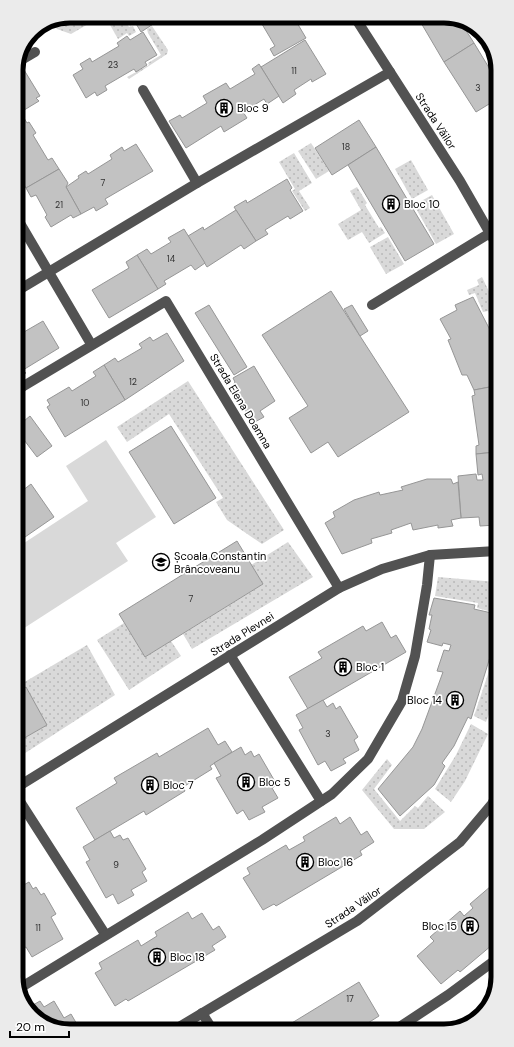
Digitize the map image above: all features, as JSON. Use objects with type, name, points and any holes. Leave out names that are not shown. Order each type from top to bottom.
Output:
[{"type":"street","name":"Strada Văilor","points":[[358,23],[460,181],[490,233]]},
{"type":"street","points":[[25,58],[35,52]]},
{"type":"street","points":[[23,287],[197,183],[390,72]]},
{"type":"street","points":[[143,90],[197,183]]},
{"type":"street","points":[[23,228],[91,344]]},
{"type":"street","points":[[372,305],[490,233]]},
{"type":"street","name":"Strada Elena Doamna","points":[[23,387],[91,344],[166,301],[339,588]]},
{"type":"street","name":"Strada Plevnei","points":[[23,784],[339,588],[382,569],[430,555],[491,551]]},
{"type":"street","points":[[24,985],[105,934],[262,840],[332,794],[368,759],[402,701],[415,656],[427,585],[430,555]]},
{"type":"street","points":[[230,655],[321,801]]},
{"type":"street","name":"Strada Văilor","points":[[184,1024],[357,921],[460,842],[491,805]]},
{"type":"street","points":[[23,806],[105,934]]},
{"type":"street","points":[[404,1024],[448,995],[491,963]]},
{"type":"street","points":[[202,1013],[208,1024]]},
{"type":"shaded area","points":[[90,23],[71,34],[57,29],[55,26],[61,24]]},
{"type":"shaded area","points":[[109,23],[126,23],[129,27],[133,26],[136,32],[129,36],[127,33],[118,39]]},
{"type":"shaded area","points":[[152,26],[168,50],[167,54],[129,79],[127,77],[149,65],[148,63],[161,55],[148,33],[147,29]]},
{"type":"shaded area","points":[[311,143],[329,171],[316,179],[298,151]]},
{"type":"shaded area","points":[[294,153],[312,183],[299,191],[310,208],[305,211],[292,191],[295,189],[279,162]]},
{"type":"shaded area","points":[[411,160],[428,190],[412,199],[395,169]]},
{"type":"shaded area","points":[[357,187],[367,203],[365,205],[379,228],[381,227],[385,233],[369,243],[362,232],[348,240],[338,224],[361,210],[350,191]]},
{"type":"shaded area","points":[[432,195],[454,234],[436,244],[414,205]]},
{"type":"shaded area","points":[[388,237],[404,264],[386,274],[370,247]]},
{"type":"shaded area","points":[[482,277],[491,296],[491,318],[488,311],[483,312],[475,293],[469,295],[467,290],[479,285],[477,280]]},
{"type":"shaded area","points":[[188,381],[284,530],[262,544],[227,520],[216,502],[223,498],[169,414],[127,442],[117,427]]},
{"type":"shaded area","points":[[106,440],[156,517],[116,543],[128,561],[23,629],[23,544],[88,501],[66,466]]},
{"type":"shaded area","points":[[288,542],[313,577],[192,649],[183,634],[263,584],[251,565]]},
{"type":"shaded area","points":[[438,577],[491,582],[491,612],[477,608],[478,603],[435,596]]},
{"type":"shaded area","points":[[124,623],[145,657],[171,641],[181,656],[129,690],[97,640]]},
{"type":"shaded area","points":[[87,645],[115,695],[23,754],[23,739],[47,725],[23,683]]},
{"type":"shaded area","points":[[491,665],[491,709],[486,722],[474,716]]},
{"type":"shaded area","points":[[471,724],[488,734],[465,781],[451,802],[435,789],[456,755]]},
{"type":"shaded area","points":[[387,759],[392,765],[374,789],[400,821],[415,806],[418,808],[428,796],[445,812],[424,829],[394,829],[362,790]]},
{"type":"building","points":[[136,23],[155,23],[141,32]]},
{"type":"building","points":[[261,23],[297,23],[306,38],[274,56],[270,49],[275,46]]},
{"type":"building","points":[[421,23],[447,23],[459,25],[464,28],[474,43],[444,62]]},
{"type":"building","points":[[143,32],[157,55],[145,62],[147,65],[136,72],[134,69],[105,86],[107,90],[97,96],[95,92],[86,98],[73,75],[83,69],[80,64],[90,58],[92,62],[119,46],[117,43],[127,36],[130,40]]},
{"type":"building","points":[[305,40],[326,74],[312,82],[311,79],[294,90],[296,94],[283,103],[261,67]]},
{"type":"building","points":[[474,43],[491,71],[491,103],[476,112],[444,62]]},
{"type":"building","name":"Bloc 9","points":[[259,64],[279,96],[267,104],[264,99],[243,112],[247,118],[224,132],[221,126],[186,148],[169,121],[180,115],[182,118],[207,103],[203,96],[226,83],[230,89],[255,74],[252,69]]},
{"type":"building","points":[[23,68],[40,96],[36,98],[39,101],[23,111]]},
{"type":"building","points":[[23,116],[27,123],[29,122],[36,133],[33,135],[48,160],[52,158],[59,169],[26,188],[23,183]]},
{"type":"building","points":[[359,120],[376,147],[332,175],[315,148]]},
{"type":"building","points":[[136,144],[153,171],[105,199],[108,204],[96,211],[94,207],[81,214],[66,187],[86,171],[88,174],[112,159],[110,155],[122,147],[124,151]]},
{"type":"building","name":"Bloc 10","points":[[376,147],[434,244],[405,261],[348,165]]},
{"type":"building","points":[[59,169],[68,183],[66,187],[81,214],[73,218],[71,215],[51,227],[45,217],[47,215],[36,195],[31,197],[26,188]]},
{"type":"building","points":[[287,179],[292,188],[290,190],[303,211],[290,219],[288,216],[265,230],[268,234],[256,241],[234,207],[246,200],[247,203]]},
{"type":"building","points":[[236,210],[256,241],[244,249],[241,245],[207,267],[188,236],[203,227],[204,230]]},
{"type":"building","points":[[184,229],[205,263],[195,270],[191,265],[164,281],[166,284],[158,289],[137,255],[147,249],[151,254],[171,242],[168,238]]},
{"type":"building","points":[[137,255],[158,289],[109,318],[92,290],[129,268],[126,262]]},
{"type":"building","points":[[331,291],[409,412],[338,457],[328,442],[311,453],[289,418],[308,406],[262,335]]},
{"type":"building","points":[[473,297],[491,330],[491,387],[474,390],[467,375],[462,375],[448,340],[451,339],[440,319],[457,310],[455,305]]},
{"type":"building","points":[[209,305],[247,367],[234,375],[195,313]]},
{"type":"building","points":[[352,305],[368,331],[360,336],[344,309]]},
{"type":"building","points":[[43,321],[59,348],[23,370],[23,333]]},
{"type":"building","points":[[167,333],[184,361],[125,400],[104,365],[115,358],[118,362],[142,348],[139,344],[150,337],[153,341]]},
{"type":"building","points":[[104,365],[125,400],[65,437],[47,407],[50,405],[47,400],[69,387],[72,391],[96,376],[93,372]]},
{"type":"building","points":[[254,366],[275,401],[260,411],[264,417],[253,423],[235,393],[238,391],[234,384],[235,382],[233,378]]},
{"type":"building","points":[[491,387],[491,452],[476,454],[476,446],[479,445],[472,396],[475,395],[474,390]]},
{"type":"building","points":[[30,416],[52,446],[37,457],[23,439],[23,422]]},
{"type":"building","points":[[171,426],[216,498],[174,524],[129,452]]},
{"type":"building","points":[[491,452],[491,525],[480,526],[479,517],[461,518],[458,476],[476,474],[477,480],[483,480],[482,474],[478,475],[476,454]]},
{"type":"building","points":[[427,479],[451,479],[453,484],[458,482],[461,518],[451,520],[453,526],[438,528],[438,525],[413,530],[411,523],[391,530],[392,533],[371,539],[372,543],[342,554],[325,523],[335,517],[333,512],[354,500],[379,492],[380,495],[403,490],[401,487]]},
{"type":"building","points":[[31,484],[54,517],[25,537],[23,534],[23,490]]},
{"type":"building","name":"Școala Constantin Brâncoveanu","points":[[237,541],[263,584],[145,657],[119,614]]},
{"type":"building","name":"Bloc 14","points":[[434,598],[475,605],[474,609],[491,613],[491,657],[471,719],[468,717],[454,746],[442,763],[445,766],[434,785],[400,816],[378,789],[413,747],[422,729],[443,672],[437,671],[444,650],[449,651],[451,645],[443,643],[442,646],[427,642],[431,630],[429,629],[432,615],[429,615]]},
{"type":"building","name":"Bloc 1","points":[[382,622],[391,638],[396,635],[406,652],[308,709],[289,677],[322,658],[318,652],[363,626],[366,631]]},
{"type":"building","points":[[26,687],[47,725],[23,739],[23,689]]},
{"type":"building","points":[[323,700],[327,707],[333,703],[336,709],[340,706],[358,737],[354,740],[359,750],[343,759],[346,763],[331,771],[325,761],[318,765],[299,730],[303,728],[296,715]]},
{"type":"building","name":"Bloc 7","points":[[208,728],[218,745],[225,741],[232,752],[210,766],[212,769],[183,787],[185,791],[146,815],[144,811],[95,840],[76,808],[117,783],[114,778],[157,753],[159,757]]},
{"type":"building","name":"Bloc 5","points":[[241,747],[245,755],[251,751],[254,757],[259,754],[277,785],[272,788],[278,798],[262,807],[265,812],[249,820],[243,810],[237,814],[216,778],[221,776],[214,763]]},
{"type":"building","name":"Bloc 16","points":[[336,817],[340,824],[350,817],[361,835],[367,831],[374,842],[360,851],[362,855],[276,906],[274,904],[263,910],[243,878],[250,874],[247,868],[286,845],[289,850],[305,841],[303,837]]},
{"type":"building","points":[[110,831],[114,838],[120,835],[123,840],[128,838],[146,869],[142,872],[147,881],[131,890],[134,895],[118,904],[113,894],[106,898],[86,862],[90,860],[83,847]]},
{"type":"building","points":[[29,882],[33,889],[36,887],[41,895],[44,893],[56,914],[51,917],[63,939],[32,957],[26,947],[23,948],[23,885]]},
{"type":"building","name":"Bloc 15","points":[[491,886],[491,946],[460,972],[458,970],[441,984],[417,956],[434,941],[430,937],[460,911],[464,916],[473,908],[470,904]]},
{"type":"building","name":"Bloc 18","points":[[188,912],[192,919],[202,913],[213,930],[219,926],[226,937],[212,946],[215,950],[128,1001],[126,999],[115,1006],[95,973],[102,969],[99,963],[138,940],[141,946],[157,936],[155,932]]},
{"type":"building","points":[[359,982],[379,1016],[366,1024],[290,1024]]},
{"type":"building","points":[[40,1001],[44,1007],[54,1001],[64,1018],[71,1014],[77,1024],[55,1022],[46,1018],[32,1005]]},
{"type":"place","name":"Bloc 9","points":[[224,108]]},
{"type":"place","name":"Bloc 10","points":[[391,204]]},
{"type":"place","name":"Școala Constantin Brâncoveanu","points":[[161,562]]},
{"type":"place","name":"Bloc 1","points":[[343,667]]},
{"type":"place","name":"Bloc 14","points":[[455,700]]},
{"type":"place","name":"Bloc 5","points":[[246,782]]},
{"type":"place","name":"Bloc 7","points":[[150,785]]},
{"type":"place","name":"Bloc 16","points":[[305,862]]},
{"type":"place","name":"Bloc 15","points":[[470,926]]},
{"type":"place","name":"Bloc 18","points":[[157,957]]}]
